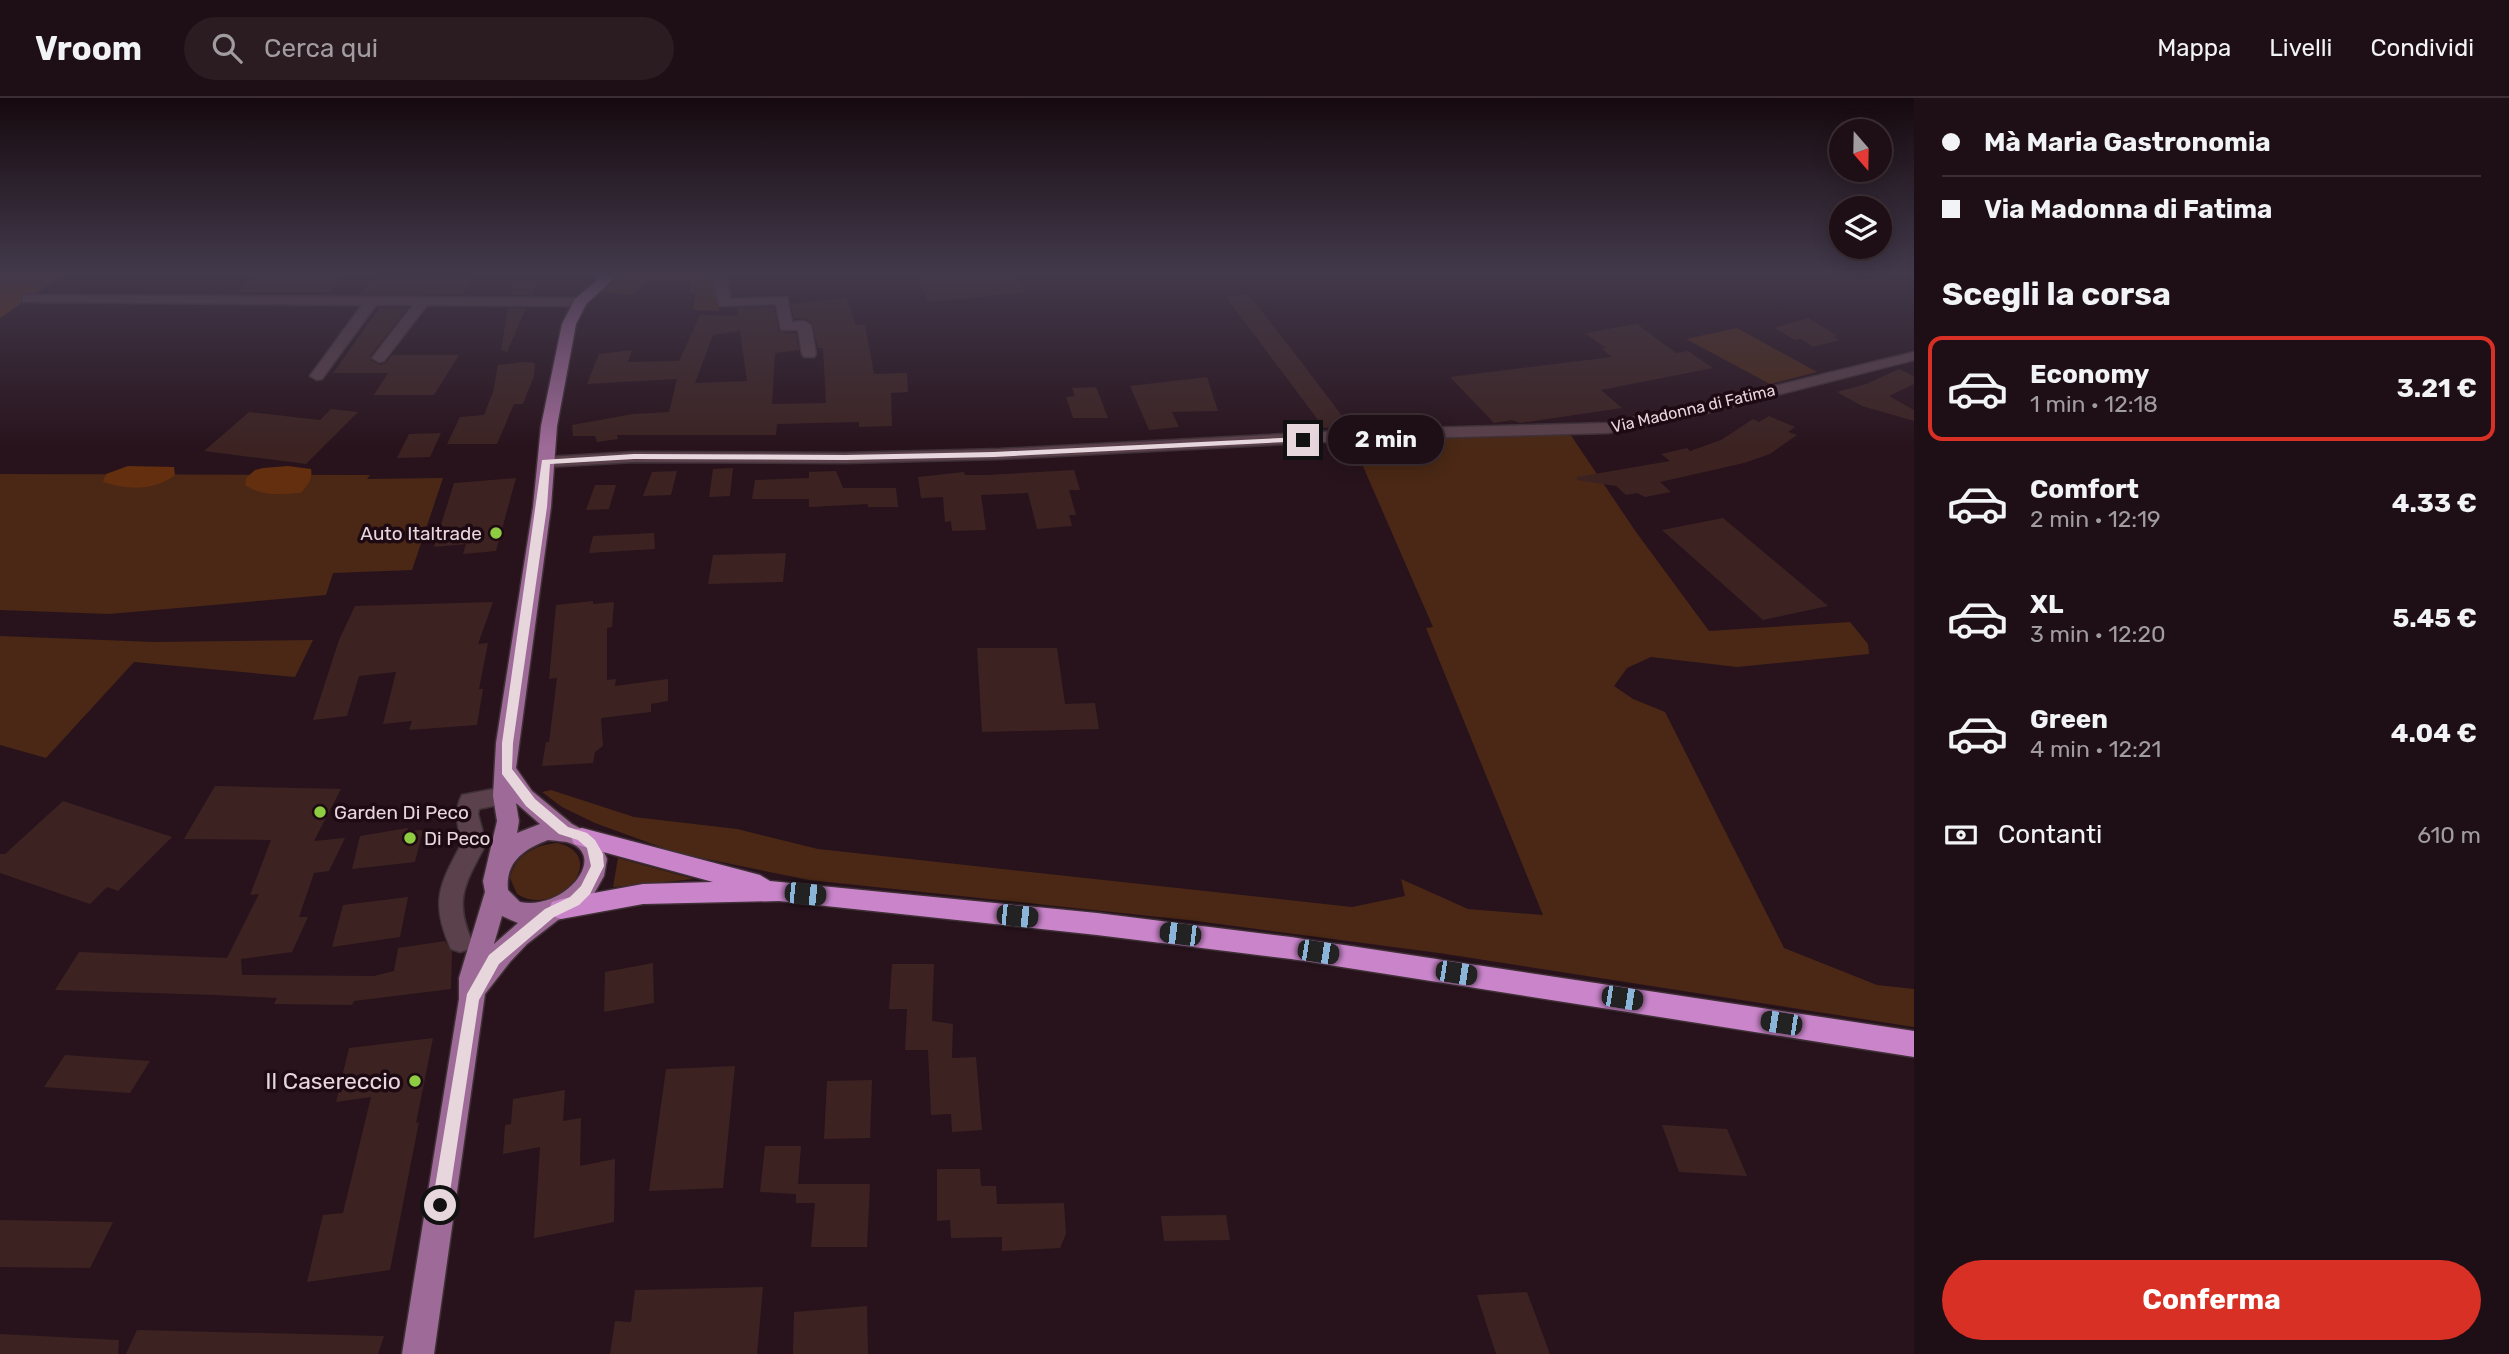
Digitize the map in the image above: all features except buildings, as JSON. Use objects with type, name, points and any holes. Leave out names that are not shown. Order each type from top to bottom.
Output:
[{"type":"highway","points":[[573,834],[779,891]]},
{"type":"highway","points":[[555,911],[643,894],[779,891],[1291,948],[1914,1044]]},
{"type":"main road","points":[[555,911],[524,914],[512,910],[502,903],[494,885],[508,821],[504,796],[507,743],[542,507],[549,426],[568,332]]},
{"type":"main road","points":[[472,999],[494,959],[586,890],[597,866],[596,854],[524,797],[506,770]]},
{"type":"main road","points":[[498,867],[506,854],[525,839],[548,831],[573,834]]},
{"type":"main road","points":[[418,1354],[472,999],[472,978],[496,894]]},
{"type":"street","points":[[317,376],[350,332]]},
{"type":"street","points":[[379,358],[399,332]]},
{"type":"street","points":[[805,332],[809,354]]},
{"type":"street","name":"Via Madonna di Fatima","points":[[546,462],[634,457],[845,458],[999,454],[1378,434],[1608,428],[1914,356]]},
{"type":"street","points":[[460,941],[451,925],[448,905],[455,878],[474,844],[467,814],[470,801],[504,796]]},
{"type":"shaded area","points":[[1720,332],[1744,332],[1817,372],[1770,384],[1686,339]]},
{"type":"shaded area","points":[[1570,434],[1636,532],[1709,631],[1850,622],[1868,644],[1869,654],[1737,667],[1651,657],[1627,668],[1614,686],[1633,699],[1665,712],[1784,948],[1877,985],[1914,989],[1914,1027],[1439,953],[1197,921],[809,880],[677,853],[595,823],[562,807],[542,792],[551,790],[634,817],[737,829],[818,849],[1352,907],[1405,896],[1401,879],[1468,909],[1543,915],[1426,628],[1433,627],[1352,441]]},
{"type":"shaded area","points":[[128,466],[174,467],[175,475],[158,484],[140,488],[103,482],[106,474]]},
{"type":"shaded area","points":[[288,466],[311,469],[309,482],[301,493],[265,493],[245,485],[246,478],[255,470]]},
{"type":"shaded area","points":[[0,474],[370,475],[367,479],[443,478],[412,570],[333,573],[326,595],[109,614],[0,610]]},
{"type":"shaded area","points":[[0,636],[155,642],[313,640],[295,677],[134,662],[46,758],[0,745]]},
{"type":"shaded area","points":[[557,843],[573,850],[579,860],[579,871],[573,883],[549,899],[533,900],[517,894],[510,878],[516,863],[534,849]]},
{"type":"shaded area","points":[[618,858],[694,879],[613,887]]},
{"type":"place","name":"Auto Italtrade","points":[[496,533]]},
{"type":"place","name":"Garden Di Peco","points":[[320,812]]},
{"type":"place","name":"Di Peco","points":[[410,838]]},
{"type":"place","name":"Il Casereccio","points":[[415,1081]]},
{"type":"route","points":[[440,1205],[472,999],[494,959],[550,913],[575,901],[594,878],[597,866],[596,854],[591,844],[582,836],[564,831],[524,797],[506,770],[507,743],[542,507],[546,462],[634,457],[845,458],[994,454],[1303,440]]}]
